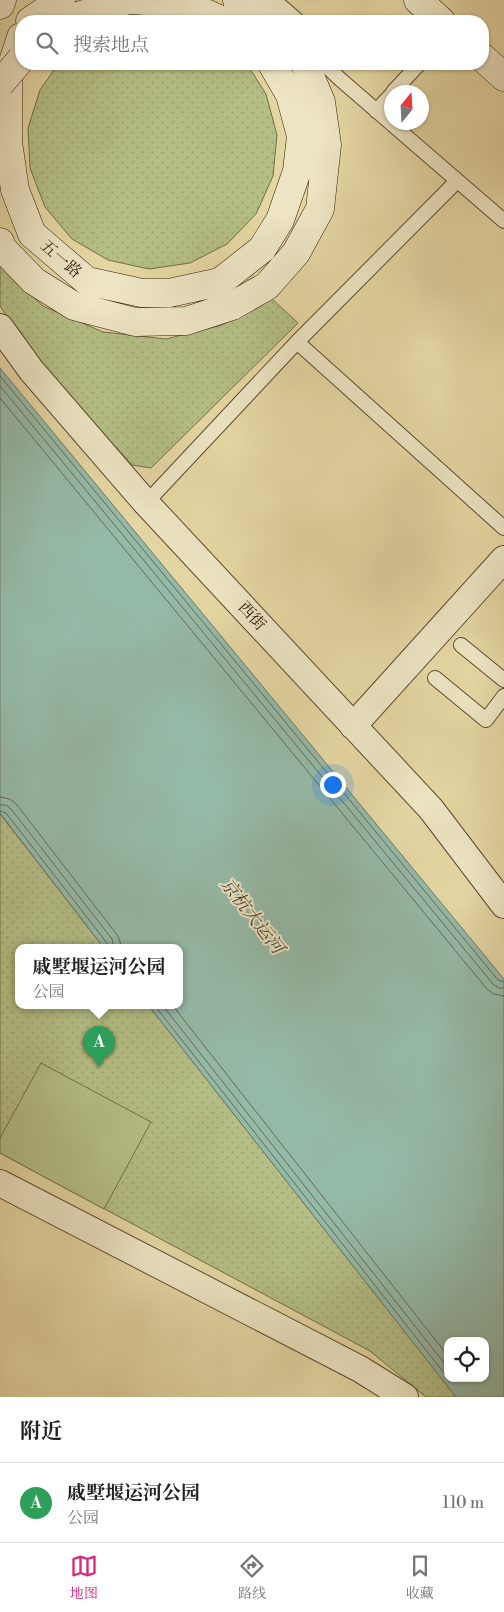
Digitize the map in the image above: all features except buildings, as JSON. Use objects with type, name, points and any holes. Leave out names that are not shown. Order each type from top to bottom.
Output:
[{"type":"main road","points":[[0,5],[2,0]]},
{"type":"main road","points":[[30,15],[34,0]]},
{"type":"main road","points":[[38,15],[62,0]]},
{"type":"main road","points":[[81,15],[129,0],[182,3],[210,15]]},
{"type":"main road","points":[[237,0],[260,11],[264,15]]},
{"type":"main road","points":[[418,0],[434,15]]},
{"type":"main road","points":[[0,46],[15,32]]},
{"type":"main road","name":"五一路","points":[[15,55],[8,77],[8,142],[15,190],[32,234],[87,281],[142,292],[169,293],[220,282],[262,249],[280,220],[297,171],[301,136],[290,96],[275,70]]},
{"type":"main road","points":[[489,63],[504,77]]},
{"type":"main road","points":[[0,84],[15,66]]},
{"type":"main road","name":"五一路","points":[[0,242],[2,248],[34,280],[74,306],[134,322],[186,322],[232,306],[267,286],[296,254],[320,209],[327,145],[321,102],[308,70]]},
{"type":"street","name":"西街","points":[[0,327],[31,370],[146,503],[432,810],[504,905]]},
{"type":"street","points":[[353,726],[504,559]]},
{"type":"street","points":[[0,1183],[360,1369],[405,1397]]},
{"type":"lane","points":[[274,0],[291,15]]},
{"type":"lane","points":[[331,70],[504,221]]},
{"type":"lane","points":[[399,85],[413,70]]},
{"type":"lane","points":[[376,111],[384,102]]},
{"type":"lane","points":[[146,503],[297,342],[457,181]]},
{"type":"lane","points":[[297,342],[504,528]]},
{"type":"lane","points":[[461,645],[504,680]]},
{"type":"lane","points":[[435,678],[486,720],[504,696]]},
{"type":"green space","points":[[54,70],[251,70],[266,94],[277,135],[273,176],[256,214],[227,244],[190,263],[149,269],[108,260],[72,239],[45,207],[30,168],[28,128],[40,90]]},
{"type":"green space","points":[[0,266],[43,306],[103,332],[166,339],[222,325],[272,299],[298,323],[151,468],[132,465],[34,358],[0,306]]},
{"type":"green space","points":[[0,814],[101,944],[15,944],[15,1009],[151,1009],[456,1397],[426,1397],[370,1351],[0,1153]]},
{"type":"green space","points":[[41,1063],[151,1122],[104,1209],[0,1153],[0,1138]]},
{"type":"water","name":"京杭大运河","points":[[0,368],[504,979],[504,1397],[456,1397],[444,1382],[489,1382],[489,1337],[444,1337],[444,1382],[151,1009],[183,1009],[183,944],[101,944],[0,813]]},
{"type":"place","name":"戚墅堰运河公园","points":[[99,1067]]}]
